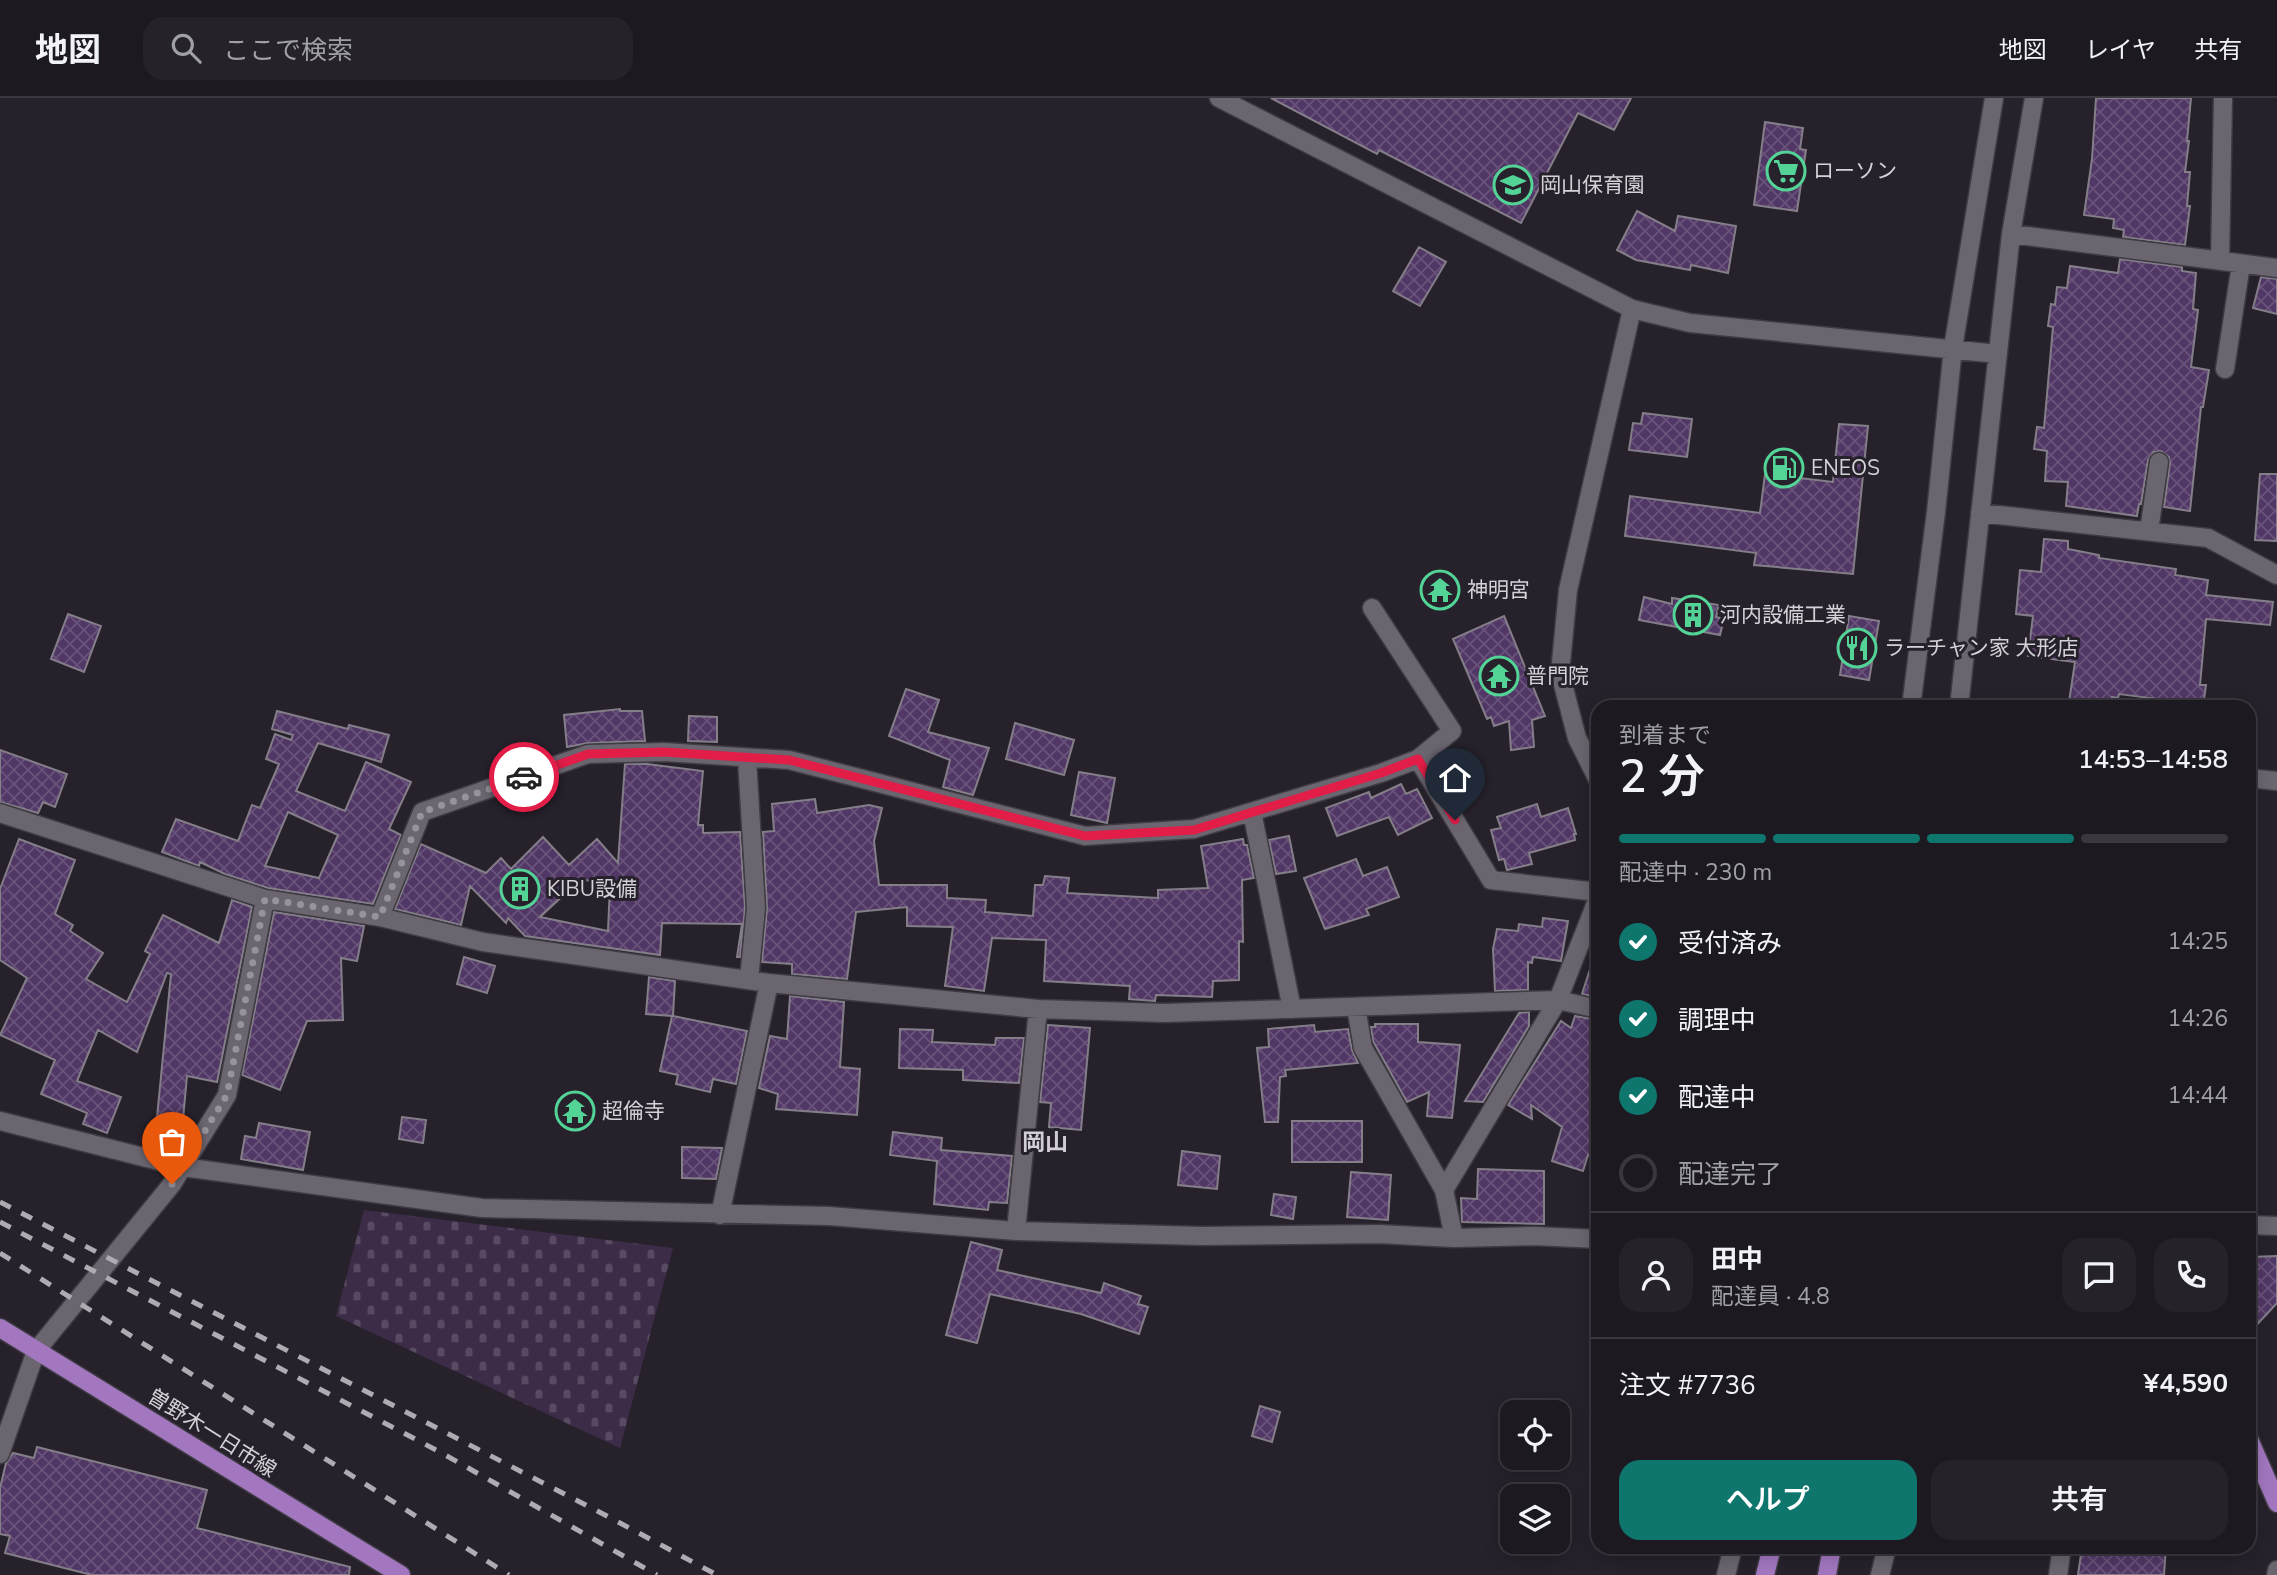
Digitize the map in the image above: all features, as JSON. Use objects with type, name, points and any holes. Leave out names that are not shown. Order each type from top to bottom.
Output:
[{"type":"main road","name":"曽野木一日市線","points":[[0,1328],[401,1575]]},
{"type":"main road","points":[[2256,1455],[2277,1503]]},
{"type":"main road","points":[[1765,1575],[1770,1554]]},
{"type":"main road","points":[[1827,1575],[1831,1554]]},
{"type":"street","points":[[1219,98],[1632,309],[1690,323],[1998,354]]},
{"type":"street","points":[[1912,700],[1936,512],[1953,348],[1994,98]]},
{"type":"street","points":[[1960,700],[2011,234],[2034,98]]},
{"type":"street","points":[[2220,261],[2223,98]]},
{"type":"street","points":[[2011,234],[2277,268]]},
{"type":"street","points":[[2225,369],[2241,264]]},
{"type":"street","points":[[1591,766],[1577,738],[1560,673],[1568,590],[1632,309]]},
{"type":"street","points":[[2149,531],[2159,462]]},
{"type":"street","points":[[1980,513],[2208,538],[2277,575]]},
{"type":"street","points":[[380,917],[422,812],[588,754],[664,752],[789,760],[1085,836],[1194,830],[1381,773],[1418,759],[1452,731],[1372,608]]},
{"type":"street","points":[[747,759],[756,908],[749,980]]},
{"type":"street","points":[[1418,759],[1491,880],[1591,891]]},
{"type":"street","points":[[2256,779],[2277,781]]},
{"type":"street","points":[[1252,812],[1292,1009]]},
{"type":"street","points":[[0,813],[265,899],[380,917],[483,942],[769,983],[1038,1009],[1165,1013],[1558,1000],[1591,1007]]},
{"type":"street","points":[[0,1454],[36,1351],[172,1184],[227,1095],[265,899]]},
{"type":"street","points":[[1444,1190],[1558,1000],[1591,916]]},
{"type":"street","points":[[720,1215],[769,983]]},
{"type":"street","points":[[1356,1007],[1363,1048],[1444,1190],[1454,1238]]},
{"type":"street","points":[[1016,1231],[1038,1009]]},
{"type":"street","points":[[0,1121],[183,1167],[482,1208],[829,1216],[1016,1231],[1202,1236],[1379,1234],[1454,1238],[1591,1238]]},
{"type":"street","points":[[2256,1225],[2277,1226]]},
{"type":"street","points":[[1726,1575],[1730,1554]]},
{"type":"street","points":[[1880,1575],[1885,1554]]},
{"type":"street","points":[[2059,1575],[2061,1554]]},
{"type":"green space","points":[[364,1210],[673,1248],[620,1448],[336,1316]]},
{"type":"building","points":[[1271,98],[1631,98],[1614,130],[1578,113],[1521,223],[1379,150],[1377,154]]},
{"type":"building","points":[[2096,98],[2191,98],[2185,172],[2190,172],[2187,206],[2190,206],[2185,245],[2123,237],[2124,230],[2113,228],[2114,219],[2084,215],[2092,159]]},
{"type":"building","points":[[1765,122],[1803,128],[1800,149],[1806,150],[1797,211],[1754,205]]},
{"type":"building","points":[[1637,211],[1675,231],[1678,216],[1736,226],[1728,273],[1691,265],[1690,270],[1636,260],[1617,250]]},
{"type":"building","points":[[1419,247],[1446,262],[1420,306],[1393,291]]},
{"type":"building","points":[[2120,259],[2182,267],[2182,271],[2196,273],[2193,309],[2198,310],[2191,367],[2209,370],[2201,407],[2190,511],[2164,507],[2170,463],[2169,457],[2161,451],[2154,452],[2148,460],[2137,516],[2066,506],[2068,482],[2045,481],[2047,451],[2034,449],[2037,427],[2044,428],[2053,327],[2048,326],[2057,287],[2067,288],[2070,266],[2118,273]]},
{"type":"building","points":[[2261,277],[2277,279],[2277,314],[2253,308]]},
{"type":"building","points":[[1643,413],[1692,419],[1687,457],[1629,450],[1633,423],[1641,424]]},
{"type":"building","points":[[1839,424],[1868,426],[1853,574],[1754,565],[1756,553],[1625,536],[1630,496],[1760,513],[1765,474],[1833,482]]},
{"type":"building","points":[[2260,474],[2277,474],[2277,541],[2255,540]]},
{"type":"building","points":[[2044,539],[2068,541],[2068,549],[2099,555],[2099,558],[2176,569],[2175,575],[2208,580],[2206,595],[2273,602],[2270,625],[2206,619],[2200,685],[2206,685],[2204,700],[2166,700],[2119,694],[2118,698],[2112,697],[2112,700],[2069,700],[2075,662],[2028,656],[2033,616],[2016,614],[2020,570],[2041,572]]},
{"type":"building","name":"河内設備工業","points":[[1644,597],[1672,604],[1672,598],[1719,605],[1716,617],[1724,619],[1720,635],[1639,620]]},
{"type":"building","points":[[68,614],[101,626],[84,672],[51,659]]},
{"type":"building","name":"普門院","points":[[1504,616],[1545,716],[1532,720],[1534,747],[1511,750],[1509,721],[1494,726],[1491,717],[1487,719],[1453,639]]},
{"type":"building","points":[[1849,616],[1879,621],[1869,680],[1840,675]]},
{"type":"building","points":[[906,689],[939,700],[928,732],[989,748],[973,795],[943,787],[950,760],[889,736]]},
{"type":"building","points":[[620,709],[642,711],[645,741],[588,743],[567,747],[564,715]]},
{"type":"building","points":[[277,711],[348,729],[349,725],[389,735],[381,762],[318,743],[296,791],[345,811],[366,762],[411,782],[389,829],[401,835],[373,904],[268,888],[225,874],[200,862],[199,866],[162,852],[176,819],[238,841],[252,805],[260,808],[279,764],[266,759],[275,734],[291,740],[293,735],[272,729]],"holes":[[[288,812],[338,835],[319,878],[265,866]]]},
{"type":"building","points":[[689,716],[717,717],[717,742],[688,741]]},
{"type":"building","points":[[1015,723],[1074,740],[1064,775],[1006,759]]},
{"type":"building","points":[[0,750],[67,774],[55,807],[43,802],[38,813],[0,802]]},
{"type":"building","points":[[625,764],[703,771],[698,825],[703,825],[703,833],[740,832],[745,908],[740,957],[737,957],[742,924],[662,923],[660,955],[525,936],[508,918],[506,923],[470,886],[461,925],[395,909],[421,844],[486,873],[501,858],[511,869],[543,837],[569,865],[597,839],[618,863]],"holes":[[[581,879],[610,885],[608,931],[540,917]]]},
{"type":"building","points":[[1079,772],[1115,778],[1107,823],[1071,815]]},
{"type":"building","points":[[1401,784],[1406,794],[1417,789],[1432,818],[1398,835],[1389,817],[1337,836],[1326,808],[1369,792],[1371,798]]},
{"type":"building","points":[[815,799],[817,813],[869,805],[882,808],[874,841],[879,885],[947,885],[947,898],[986,900],[985,912],[1033,916],[1035,885],[1043,885],[1045,876],[1069,878],[1067,893],[1158,898],[1158,890],[1208,888],[1201,846],[1243,839],[1244,845],[1247,845],[1254,878],[1242,880],[1243,942],[1239,941],[1239,980],[1213,981],[1212,997],[1156,995],[1155,1001],[1129,999],[1130,986],[1044,981],[1046,940],[992,938],[984,991],[945,986],[953,927],[907,926],[907,907],[856,912],[847,979],[792,974],[792,964],[762,962],[767,908],[763,832],[774,831],[772,804]]},
{"type":"building","points":[[1537,804],[1541,817],[1568,808],[1576,834],[1575,840],[1529,853],[1532,864],[1507,870],[1504,859],[1499,860],[1491,830],[1501,828],[1497,817]]},
{"type":"building","points":[[1289,836],[1296,871],[1276,874],[1269,840]]},
{"type":"building","points":[[19,839],[75,860],[55,914],[73,925],[70,931],[103,953],[86,979],[127,1002],[150,954],[145,951],[163,915],[219,943],[232,900],[252,907],[217,1082],[187,1076],[181,1141],[155,1138],[171,974],[167,973],[137,1052],[98,1030],[77,1081],[121,1097],[107,1133],[83,1124],[87,1113],[41,1094],[55,1060],[0,1035],[27,978],[0,960],[0,889]]},
{"type":"building","points":[[1356,859],[1363,876],[1387,867],[1399,897],[1366,909],[1369,915],[1325,929],[1304,878]]},
{"type":"building","points":[[274,912],[364,926],[357,961],[341,958],[343,1020],[307,1021],[280,1090],[242,1075]]},
{"type":"building","points":[[1543,918],[1568,921],[1561,961],[1533,957],[1532,963],[1528,962],[1528,990],[1495,991],[1493,949],[1497,929],[1518,931],[1519,924],[1542,927]]},
{"type":"building","points":[[464,957],[495,966],[487,993],[457,984]]},
{"type":"building","points":[[1591,966],[1591,996],[1582,994]]},
{"type":"building","points":[[649,977],[675,981],[673,1016],[747,1031],[736,1084],[713,1079],[710,1092],[676,1084],[678,1075],[660,1071],[672,1016],[646,1014]]},
{"type":"building","points":[[790,996],[844,1002],[840,1067],[860,1069],[857,1115],[776,1109],[778,1094],[759,1088],[770,1036],[787,1039]]},
{"type":"building","points":[[1529,1012],[1529,1026],[1483,1102],[1465,1101],[1519,1013]]},
{"type":"building","points":[[1575,1016],[1591,1019],[1591,1156],[1588,1155],[1583,1171],[1552,1161],[1562,1127],[1531,1105],[1532,1119],[1508,1105],[1561,1021],[1571,1028]]},
{"type":"building","points":[[1375,1024],[1418,1024],[1418,1042],[1460,1045],[1452,1118],[1427,1116],[1429,1092],[1407,1102],[1373,1041],[1371,1027],[1375,1027]]},
{"type":"building","points":[[1048,1025],[1090,1028],[1081,1130],[1049,1127],[1051,1103],[1040,1102]]},
{"type":"building","points":[[1314,1025],[1315,1032],[1348,1029],[1358,1063],[1285,1070],[1286,1076],[1280,1077],[1278,1122],[1265,1122],[1257,1048],[1269,1047],[1268,1029]]},
{"type":"building","points":[[900,1029],[933,1030],[932,1042],[995,1045],[996,1038],[1024,1038],[1019,1083],[963,1080],[963,1070],[899,1068]]},
{"type":"building","points":[[402,1117],[426,1120],[423,1143],[399,1139]]},
{"type":"building","points":[[1292,1121],[1362,1121],[1362,1162],[1292,1162]]},
{"type":"building","points":[[259,1123],[310,1132],[303,1170],[241,1159],[245,1136],[256,1138]]},
{"type":"building","points":[[893,1132],[942,1138],[941,1150],[1012,1156],[1007,1203],[989,1202],[988,1210],[934,1204],[937,1161],[890,1155]]},
{"type":"building","points":[[682,1147],[722,1148],[716,1179],[682,1178]]},
{"type":"building","points":[[1182,1151],[1220,1156],[1217,1189],[1178,1185]]},
{"type":"building","points":[[1478,1169],[1544,1171],[1544,1224],[1462,1222],[1461,1198],[1477,1199]]},
{"type":"building","points":[[1351,1172],[1391,1175],[1388,1220],[1347,1217]]},
{"type":"building","points":[[1274,1194],[1296,1197],[1293,1219],[1271,1215]]},
{"type":"building","points":[[971,1242],[1002,1250],[997,1270],[1101,1293],[1104,1283],[1141,1296],[1138,1304],[1148,1307],[1139,1334],[1081,1314],[990,1294],[977,1343],[946,1335]]},
{"type":"building","points":[[2277,1256],[2277,1303],[2256,1326],[2256,1257]]},
{"type":"building","points":[[1260,1406],[1280,1412],[1272,1442],[1252,1436]]},
{"type":"building","points":[[37,1447],[207,1490],[197,1528],[350,1567],[349,1575],[92,1575],[5,1553],[10,1536],[0,1534],[0,1488],[6,1463],[13,1453],[34,1458]]},
{"type":"building","points":[[2081,1554],[2166,1554],[2164,1575],[2078,1575]]},
{"type":"railway","points":[[0,1202],[717,1575]]},
{"type":"railway","points":[[0,1222],[440,1452],[657,1575]]},
{"type":"railway","points":[[0,1253],[509,1575]]},
{"type":"way so far","points":[[172,1184],[227,1095],[265,899],[380,917],[422,812],[524,777]]},
{"type":"place","name":"ローソン","points":[[1786,171]]},
{"type":"place","name":"岡山保育園","points":[[1513,185]]},
{"type":"place","name":"ENEOS","points":[[1784,468]]},
{"type":"place","name":"神明宮","points":[[1440,590]]},
{"type":"place","name":"河内設備工業","points":[[1693,615]]},
{"type":"place","name":"ラーチャン家 大形店","points":[[1857,648]]},
{"type":"place","name":"普門院","points":[[1499,676]]},
{"type":"place","name":"KIBU設備","points":[[520,889]]},
{"type":"place","name":"超倫寺","points":[[575,1111]]},
{"type":"district","name":"岡山","points":[[1045,1142]]},
{"type":"route","points":[[524,777],[588,754],[664,752],[789,760],[1085,836],[1194,830],[1381,773],[1418,759],[1455,820]]}]
